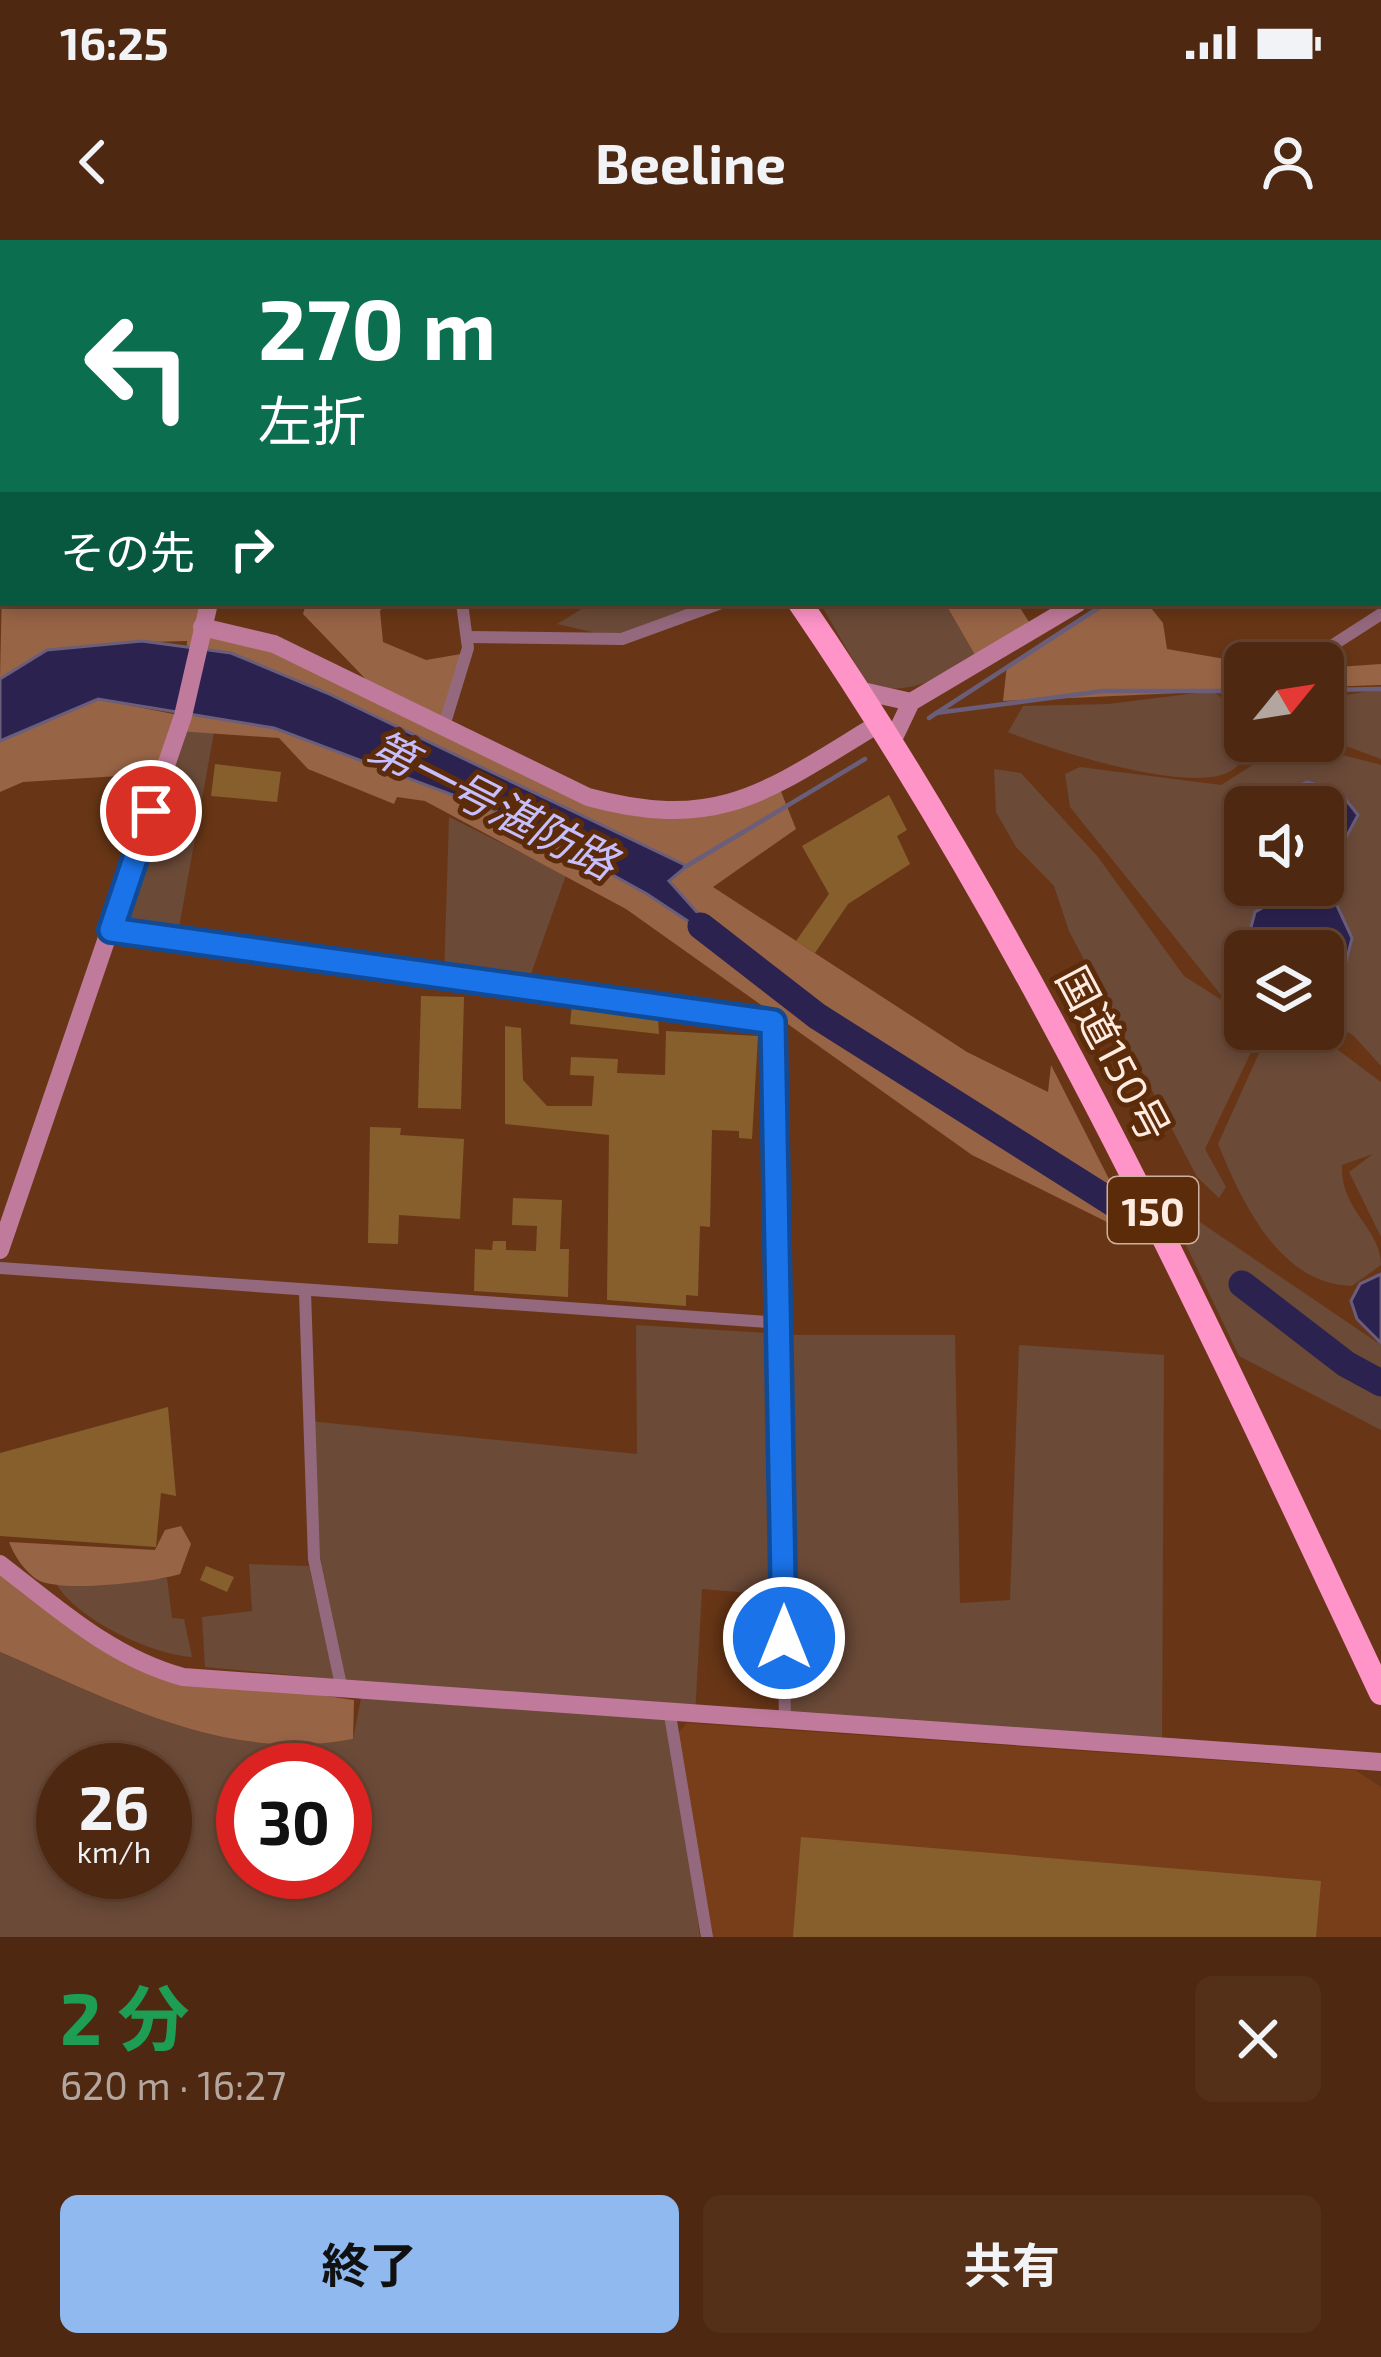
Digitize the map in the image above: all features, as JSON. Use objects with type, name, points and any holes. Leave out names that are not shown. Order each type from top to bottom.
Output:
[{"type":"highway","name":"国道150号","points":[[802,606],[995,915],[1110,1124],[1381,1693]]},
{"type":"street","points":[[0,1250],[183,716],[208,606]]},
{"type":"street","points":[[444,726],[468,648],[462,606]]},
{"type":"street","points":[[466,637],[622,639],[709,606]]},
{"type":"street","points":[[202,627],[274,644],[588,797],[672,814],[724,809],[885,734],[911,702],[1053,609]]},
{"type":"street","points":[[1338,642],[1381,614]]},
{"type":"street","points":[[856,689],[911,702]]},
{"type":"street","points":[[111,930],[773,1022],[782,1323],[785,1722]]},
{"type":"street","points":[[0,1268],[782,1323]]},
{"type":"street","points":[[305,1292],[314,1559],[343,1691]]},
{"type":"street","points":[[0,1564],[108,1646],[152,1669],[184,1677],[1381,1762]]},
{"type":"street","points":[[670,1714],[707,1937]]},
{"type":"shaded area","points":[[2,606],[210,606],[202,627],[278,648],[381,695],[303,614],[305,606],[384,606],[380,611],[383,642],[426,660],[467,653],[446,718],[623,810],[683,812],[778,784],[796,829],[713,887],[967,1052],[1048,1092],[1051,1065],[1110,1181],[1123,1230],[972,1155],[626,909],[425,801],[397,797],[394,804],[308,769],[279,738],[178,731],[151,774],[23,782],[0,792],[0,741],[98,699],[183,716],[187,641],[150,642],[0,679]]},
{"type":"shaded area","points":[[587,606],[713,606],[622,639],[557,624]]},
{"type":"shaded area","points":[[822,606],[947,606],[975,655],[911,687],[867,684]]},
{"type":"shaded area","points":[[947,606],[1019,606],[1029,622],[975,655]]},
{"type":"shaded area","points":[[1100,606],[1149,606],[1163,623],[1167,649],[1224,659],[1224,691],[1003,701],[1007,665]]},
{"type":"shaded area","points":[[1381,664],[1381,685],[1344,686],[1344,667]]},
{"type":"shaded area","points":[[1381,689],[1381,759],[1344,745],[1344,695]]},
{"type":"shaded area","points":[[1213,691],[1224,700],[1224,762],[1239,763],[1217,776],[1159,775],[1008,732],[1023,706],[1108,704]]},
{"type":"shaded area","points":[[183,716],[216,721],[177,939],[111,930]]},
{"type":"shaded area","points":[[1344,755],[1381,765],[1381,1066],[1344,1030],[1344,930],[1224,930],[1221,995],[1070,807],[1065,774],[1080,767],[1221,785],[1257,762],[1344,762]]},
{"type":"shaded area","points":[[994,769],[1021,773],[1098,857],[1184,976],[1224,1002],[1224,1050],[1252,1050],[1205,1149],[1226,1187],[1219,1198],[1197,1177],[1069,931],[1054,886],[1016,847],[996,812]]},
{"type":"shaded area","points":[[449,817],[566,875],[526,988],[444,977]]},
{"type":"shaded area","points":[[1260,1050],[1338,1050],[1381,1082],[1381,1237],[1349,1172],[1373,1154],[1342,1165],[1347,1195],[1375,1240],[1381,1265],[1352,1286],[1326,1282],[1304,1271],[1284,1255],[1252,1214],[1218,1144]]},
{"type":"shaded area","points":[[1163,1197],[1381,1345],[1381,1430],[1239,1356]]},
{"type":"shaded area","points":[[636,1325],[799,1335],[955,1335],[960,1603],[1010,1600],[1019,1345],[1164,1355],[1162,1747],[785,1722],[784,1596],[702,1589],[695,1716],[671,1715],[700,1937],[0,1937],[0,1652],[128,1708],[215,1735],[260,1743],[216,1743],[216,1899],[372,1899],[372,1743],[315,1743],[353,1739],[362,1693],[343,1691],[314,1559],[309,1421],[637,1454]]},
{"type":"shaded area","points":[[181,1526],[191,1544],[180,1574],[130,1583],[49,1584],[29,1573],[9,1542],[155,1550],[165,1530]]},
{"type":"shaded area","points":[[0,1563],[144,1670],[354,1700],[353,1739],[260,1743],[216,1735],[128,1708],[0,1652]]},
{"type":"shaded area","points":[[249,1564],[309,1566],[334,1679],[205,1667],[202,1617],[252,1611]]},
{"type":"shaded area","points":[[167,1578],[172,1618],[184,1619],[192,1657],[157,1650],[99,1623],[57,1585]]},
{"type":"shaded area","points":[[687,1723],[1355,1770],[1381,1787],[1381,1937],[713,1937],[678,1733]]},
{"type":"water","points":[[142,641],[231,653],[327,693],[687,866],[669,881],[730,949],[647,894],[501,813],[274,728],[98,699],[0,741],[0,679],[47,650]]},
{"type":"water","points":[[1344,797],[1358,815],[1344,841]]},
{"type":"water","points":[[1266,906],[1337,906],[1352,938],[1344,970],[1344,930],[1250,930],[1255,912]]},
{"type":"water","points":[[1381,1274],[1381,1343],[1357,1319],[1351,1301],[1360,1284]]},
{"type":"building","points":[[215,764],[281,772],[277,802],[211,796]]},
{"type":"building","points":[[889,795],[907,830],[897,836],[910,864],[848,904],[815,953],[796,941],[829,894],[802,846]]},
{"type":"building","points":[[421,996],[464,997],[461,1109],[418,1108]]},
{"type":"building","points":[[572,1005],[658,1017],[659,1034],[570,1024]]},
{"type":"building","points":[[505,1026],[521,1028],[523,1080],[547,1106],[592,1106],[594,1076],[570,1075],[571,1057],[618,1059],[617,1073],[665,1075],[666,1031],[758,1036],[752,1139],[739,1138],[739,1131],[712,1130],[710,1227],[700,1226],[698,1296],[686,1295],[686,1306],[607,1300],[609,1135],[505,1124]]},
{"type":"building","points":[[370,1127],[401,1128],[400,1135],[464,1139],[460,1219],[399,1215],[398,1244],[368,1243]]},
{"type":"building","points":[[513,1198],[562,1200],[560,1249],[569,1249],[568,1297],[474,1291],[475,1249],[492,1250],[493,1241],[506,1241],[506,1250],[536,1251],[537,1226],[512,1225]]},
{"type":"building","points":[[168,1407],[176,1496],[161,1493],[156,1547],[0,1536],[0,1453]]},
{"type":"building","points":[[206,1566],[234,1577],[227,1592],[200,1580]]},
{"type":"building","points":[[801,1837],[1321,1881],[1316,1937],[793,1937]]},
{"type":"waterway","points":[[929,718],[1101,606]]},
{"type":"waterway","points":[[1344,690],[1381,689]]},
{"type":"waterway","points":[[936,713],[1103,691],[1224,691]]},
{"type":"waterway","points":[[685,867],[865,759]]},
{"type":"waterway","name":"第一号湛防路","points":[[701,926],[817,1016],[1113,1203]]},
{"type":"waterway","name":"第一号湛防路","points":[[1242,1284],[1346,1364],[1381,1383]]},
{"type":"route","points":[[151,811],[111,930],[773,1022],[782,1323],[784,1638]]}]
